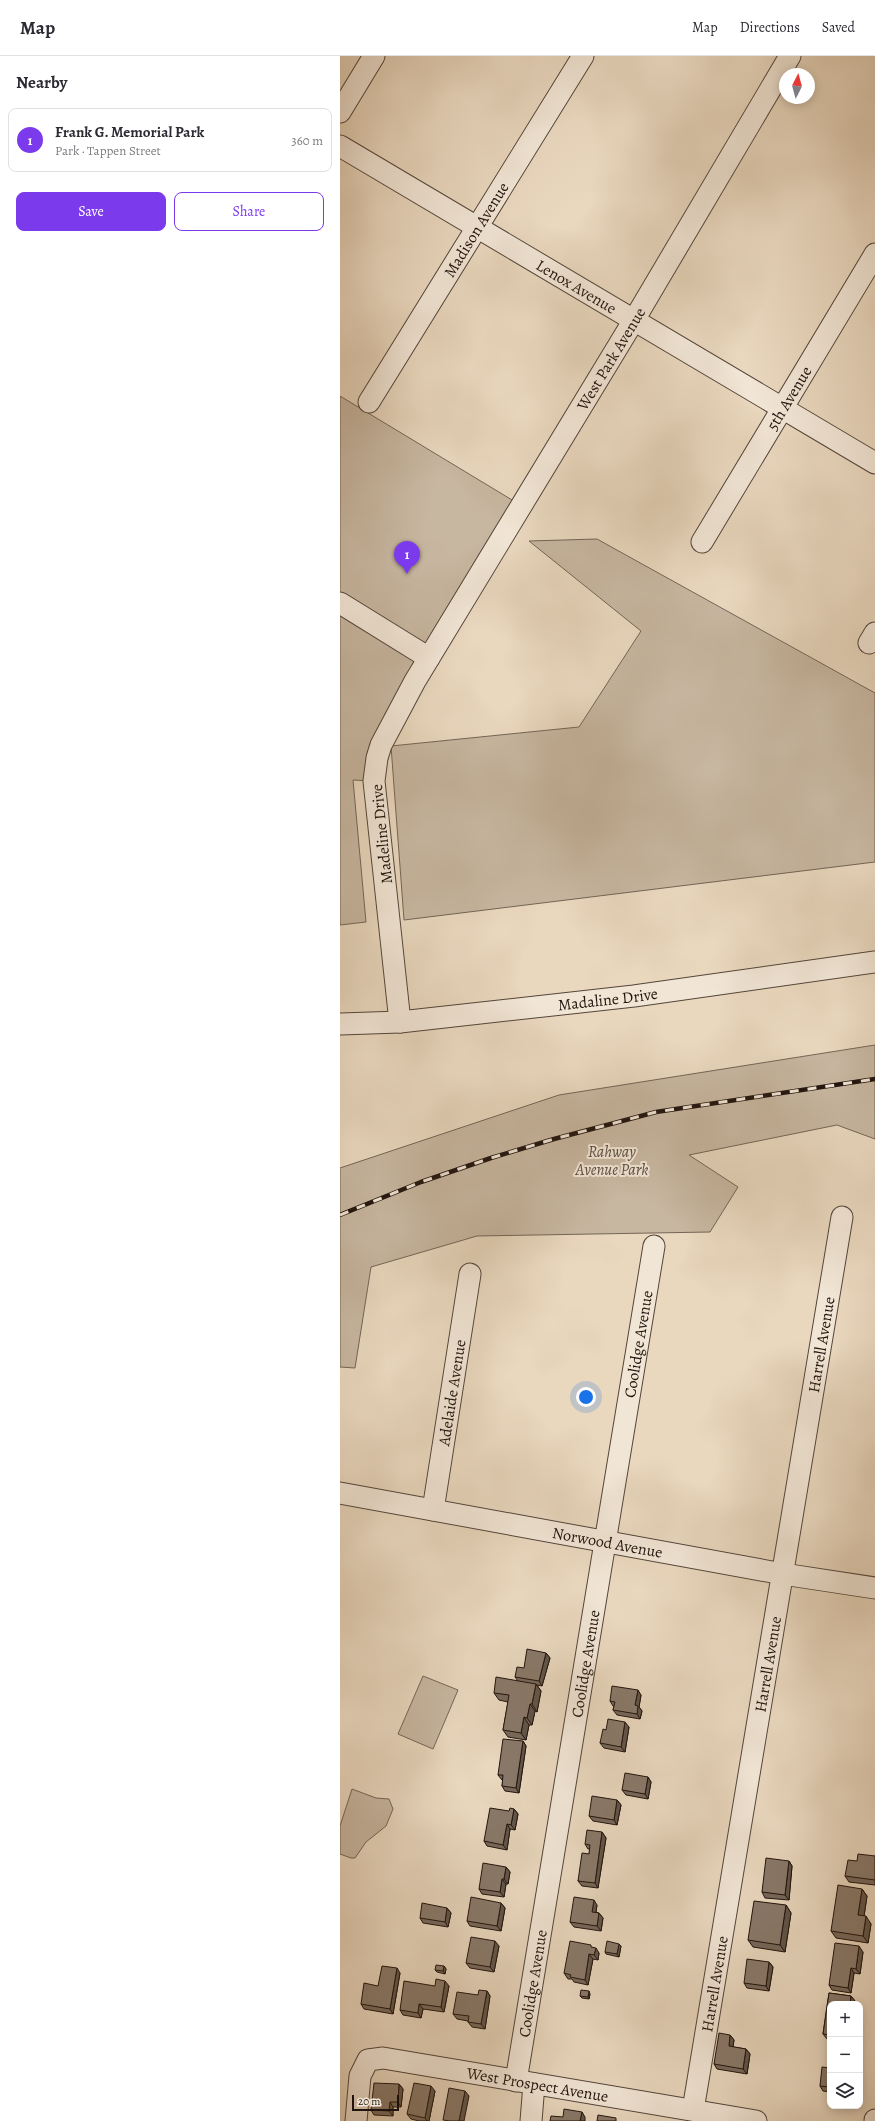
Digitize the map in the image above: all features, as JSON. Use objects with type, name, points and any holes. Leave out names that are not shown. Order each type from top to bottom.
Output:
[{"type":"street","points":[[340,112],[374,56]]},
{"type":"street","name":"Madison Avenue","points":[[369,402],[583,56]]},
{"type":"street","name":"West Park Avenue","points":[[429,658],[634,320],[790,56]]},
{"type":"street","name":"Lenox Avenue","points":[[340,146],[478,226],[875,463]]},
{"type":"street","name":"5th Avenue","points":[[702,542],[875,254]]},
{"type":"street","points":[[340,603],[429,658]]},
{"type":"street","name":"Madeline Drive","points":[[400,1022],[374,782],[377,758],[387,731],[429,658]]},
{"type":"street","name":"Madaline Drive","points":[[340,1024],[400,1022],[634,996],[875,962]]},
{"type":"street","name":"Harrell Avenue","points":[[693,2110],[842,1217]]},
{"type":"street","name":"Coolidge Avenue","points":[[531,2121],[525,2082],[605,1541],[654,1246]]},
{"type":"street","name":"Adelaide Avenue","points":[[433,1510],[470,1274]]},
{"type":"street","name":"Norwood Avenue","points":[[340,1493],[783,1574],[875,1588]]},
{"type":"street","name":"West Prospect Avenue","points":[[356,2121],[360,2076],[368,2060],[383,2058],[693,2110],[724,2118]]},
{"type":"street","points":[[724,2118],[756,2121]]},
{"type":"green space","points":[[340,396],[517,503],[447,619],[374,781],[353,780],[366,922],[340,925]]},
{"type":"green space","points":[[597,539],[875,693],[875,862],[404,920],[391,746],[579,727],[641,631],[529,541]]},
{"type":"green space","name":"Rahway Avenue Park","points":[[875,1045],[875,1139],[837,1125],[689,1155],[738,1187],[710,1232],[477,1236],[371,1267],[355,1368],[340,1367],[340,1168],[559,1095]]},
{"type":"green space","points":[[423,1676],[458,1690],[433,1749],[398,1734]]},
{"type":"green space","points":[[352,1789],[376,1798],[389,1799],[393,1809],[386,1826],[366,1842],[355,1858],[340,1854],[340,1826]]},
{"type":"building","points":[[527,1649],[546,1653],[539,1681],[515,1677],[517,1667],[524,1668]]},
{"type":"building","points":[[496,1677],[536,1684],[532,1704],[530,1704],[527,1718],[524,1717],[521,1733],[503,1730],[509,1695],[494,1693]]},
{"type":"building","points":[[612,1686],[638,1690],[635,1705],[638,1706],[637,1714],[613,1710],[615,1702],[610,1701]]},
{"type":"building","points":[[608,1719],[625,1722],[621,1747],[600,1743],[603,1729],[606,1730]]},
{"type":"building","points":[[503,1739],[523,1741],[516,1788],[502,1786],[503,1775],[498,1775]]},
{"type":"building","points":[[625,1773],[648,1777],[645,1794],[622,1790]]},
{"type":"building","points":[[592,1796],[617,1800],[614,1820],[589,1816]]},
{"type":"building","points":[[490,1808],[509,1811],[510,1808],[514,1809],[511,1825],[507,1824],[503,1845],[484,1841]]},
{"type":"building","points":[[587,1830],[602,1832],[595,1883],[578,1881],[582,1853],[589,1854],[590,1845],[585,1844]]},
{"type":"building","points":[[858,1854],[875,1856],[875,1880],[845,1876],[848,1860],[857,1861]]},
{"type":"building","points":[[766,1858],[789,1861],[785,1895],[762,1892]]},
{"type":"building","points":[[483,1863],[506,1867],[500,1892],[479,1889]]},
{"type":"building","points":[[838,1885],[862,1889],[858,1915],[866,1916],[863,1936],[831,1931]]},
{"type":"building","points":[[471,1897],[501,1903],[497,1926],[467,1921]]},
{"type":"building","points":[[574,1897],[594,1900],[592,1912],[599,1913],[597,1926],[570,1922]]},
{"type":"building","points":[[754,1901],[786,1905],[780,1945],[748,1940]]},
{"type":"building","points":[[422,1903],[447,1908],[445,1922],[420,1918]]},
{"type":"building","points":[[471,1937],[495,1941],[490,1967],[466,1963]]},
{"type":"building","points":[[570,1941],[591,1945],[591,1947],[596,1948],[594,1955],[589,1954],[585,1980],[570,1977],[571,1975],[564,1973]]},
{"type":"building","points":[[607,1941],[619,1944],[617,1954],[605,1952]]},
{"type":"building","points":[[835,1943],[859,1946],[856,1969],[851,1968],[848,1988],[829,1985]]},
{"type":"building","points":[[747,1959],[769,1962],[766,1986],[744,1983]]},
{"type":"building","points":[[436,1965],[444,1966],[443,1971],[435,1970]]},
{"type":"building","points":[[382,1966],[397,1968],[390,2009],[361,2004],[364,1983],[378,1986]]},
{"type":"building","points":[[436,1979],[445,1981],[441,2007],[419,2004],[418,2013],[400,2010],[404,1981],[435,1986]]},
{"type":"building","points":[[479,1990],[487,1991],[481,2024],[468,2022],[469,2016],[453,2014],[457,1992],[478,1995]]},
{"type":"building","points":[[581,1990],[589,1991],[588,1997],[580,1996]]},
{"type":"building","points":[[829,1993],[851,1996],[850,2001],[828,2001]]},
{"type":"building","points":[[827,2007],[827,2035],[823,2034]]},
{"type":"building","points":[[719,2033],[730,2035],[729,2046],[746,2049],[743,2069],[714,2064]]},
{"type":"building","points":[[822,2067],[827,2068],[827,2087],[820,2086]]},
{"type":"building","points":[[374,2083],[399,2084],[398,2102],[390,2102],[389,2111],[371,2110]]},
{"type":"building","points":[[414,2083],[431,2086],[425,2118],[407,2114]]},
{"type":"building","points":[[449,2088],[465,2091],[459,2121],[443,2120]]},
{"type":"building","points":[[564,2109],[582,2112],[580,2121],[550,2121],[551,2116],[563,2117]]},
{"type":"building","points":[[598,2115],[616,2118],[616,2121],[597,2121]]},
{"type":"railway","points":[[340,1215],[421,1182],[491,1158],[554,1139],[656,1112],[875,1079]]},
{"type":"place","name":"Frank G. Memorial Park","points":[[407,574]]}]
